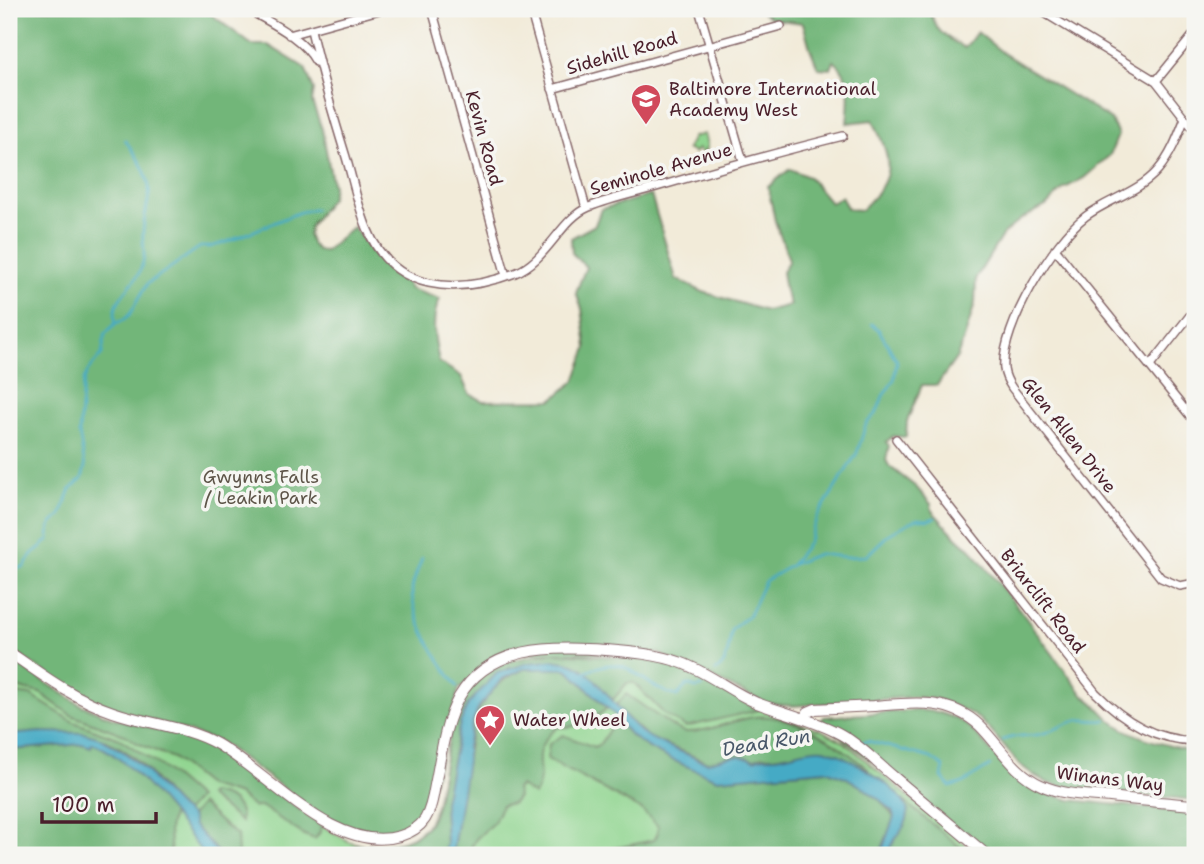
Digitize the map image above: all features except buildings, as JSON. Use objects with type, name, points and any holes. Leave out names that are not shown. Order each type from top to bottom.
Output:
[{"type":"street","points":[[247,9],[309,51],[321,72]]},
{"type":"street","points":[[289,35],[383,9]]},
{"type":"street","name":"Kevin Road","points":[[432,9],[506,276]]},
{"type":"street","points":[[530,9],[586,208]]},
{"type":"street","points":[[699,9],[743,161]]},
{"type":"street","points":[[1038,9],[1156,81],[1195,131]]},
{"type":"street","name":"Sidehill Road","points":[[552,89],[781,26]]},
{"type":"street","name":"Seminole Avenue","points":[[312,30],[321,72],[366,228],[386,260],[416,281],[441,286],[476,284],[518,272],[538,258],[586,208],[743,161],[843,136]]},
{"type":"street","points":[[1156,81],[1195,33]]},
{"type":"street","name":"Glen Allen Drive","points":[[1185,118],[1175,142],[1158,170],[1134,189],[1086,215],[1055,249],[1027,294],[1010,334],[1004,359],[1006,378],[1012,388],[1161,578],[1180,586],[1195,583]]},
{"type":"street","points":[[1055,249],[1195,422]]},
{"type":"street","points":[[1150,366],[1195,309]]},
{"type":"street","name":"Briarclift Road","points":[[895,439],[1096,693],[1114,712],[1131,723],[1171,738],[1195,741]]},
{"type":"street","points":[[9,652],[82,700],[114,713],[214,742],[325,822],[345,833],[361,838],[388,839],[417,828],[423,822],[431,806],[450,717],[467,684],[492,663],[516,654],[566,647],[667,658],[701,671],[758,703],[807,718],[844,736],[986,855]]},
{"type":"street","name":"Winans Way","points":[[807,718],[815,709],[920,703],[946,706],[977,723],[1014,765],[1040,785],[1072,793],[1195,805]]},
{"type":"green space","name":"Gwynns Falls / Leakin Park","points":[[15,9],[204,9],[252,45],[268,45],[305,68],[314,90],[312,102],[322,129],[333,186],[331,198],[311,224],[308,235],[312,245],[325,251],[353,227],[382,264],[405,281],[410,289],[440,299],[434,322],[439,362],[461,376],[469,394],[483,401],[552,400],[575,381],[587,348],[582,309],[576,292],[586,267],[572,253],[571,238],[595,225],[601,209],[651,195],[676,279],[703,292],[766,311],[790,305],[782,272],[789,260],[775,221],[768,187],[790,169],[809,177],[831,203],[841,197],[848,209],[861,210],[881,188],[888,168],[884,147],[873,120],[847,123],[847,81],[840,67],[834,61],[831,69],[818,68],[803,23],[772,19],[758,9],[931,9],[938,29],[953,41],[965,48],[977,32],[1003,53],[1111,120],[1118,135],[1110,155],[1084,178],[1063,189],[1046,206],[1021,219],[1003,234],[976,278],[975,303],[957,357],[937,385],[922,385],[907,421],[906,437],[893,436],[886,442],[889,446],[886,460],[889,466],[916,487],[931,504],[932,511],[970,548],[1084,696],[1126,730],[1155,742],[1195,752],[1195,800],[1067,788],[1048,783],[1019,764],[979,719],[937,699],[913,697],[792,706],[766,703],[658,653],[508,653],[459,689],[429,798],[420,820],[409,829],[391,835],[358,834],[319,814],[220,742],[86,699],[9,649],[9,15]]},
{"type":"green space","points":[[704,134],[707,145],[705,151],[702,153],[698,149],[694,153],[687,149],[693,137]]},
{"type":"green space","points":[[556,653],[647,659],[681,669],[759,710],[686,727],[665,715],[634,683],[627,683],[613,700],[582,669],[509,668],[460,723],[444,802],[444,855],[354,855],[351,849],[357,844],[375,845],[403,841],[412,838],[429,823],[436,808],[452,726],[465,697],[485,674],[510,662]]},
{"type":"green space","points":[[9,659],[81,705],[113,718],[192,739],[214,748],[321,825],[348,841],[363,845],[381,845],[407,841],[426,827],[436,807],[447,746],[647,659],[681,669],[752,707],[821,730],[844,742],[978,855],[9,855]]},
{"type":"green space","points":[[9,659],[81,705],[113,718],[192,739],[214,748],[321,825],[320,832],[315,839],[304,835],[261,806],[254,808],[239,795],[208,786],[173,758],[127,736],[71,715],[40,693],[9,686]]},
{"type":"green space","points":[[524,669],[567,669],[607,708],[585,723],[558,727],[547,737],[541,746],[540,778],[534,795],[520,786],[516,789],[518,797],[513,803],[502,805],[494,822],[476,839],[467,855],[452,855],[472,724],[492,690]]},
{"type":"green space","points":[[9,692],[30,695],[74,722],[120,739],[162,767],[198,798],[184,811],[131,755],[99,738],[66,734],[9,735]]},
{"type":"green space","points":[[626,694],[684,732],[700,731],[748,718],[764,717],[797,724],[829,740],[869,770],[824,749],[773,757],[762,756],[754,760],[735,755],[707,762],[648,737],[616,705]]},
{"type":"green space","points":[[919,710],[955,718],[969,727],[1017,779],[1041,792],[1071,800],[1195,813],[1195,855],[991,855],[821,721],[824,717]]},
{"type":"green space","points":[[617,717],[632,737],[644,745],[718,779],[826,770],[847,778],[881,801],[894,817],[880,855],[595,855],[654,840],[658,826],[642,810],[547,759],[549,744],[563,735],[594,747],[600,744]]},
{"type":"green space","points":[[92,743],[125,764],[146,783],[172,814],[169,830],[171,855],[9,855],[9,750],[83,744],[91,747]]},
{"type":"green space","points":[[211,793],[233,801],[241,815],[241,822],[208,796]]},
{"type":"green space","points":[[904,801],[970,855],[887,855],[906,817]]},
{"type":"green space","points":[[201,804],[237,835],[238,855],[220,855],[194,826],[191,816]]},
{"type":"water","name":"Dead Run","points":[[554,660],[574,664],[584,670],[647,736],[699,760],[707,762],[735,756],[754,760],[817,749],[845,757],[872,773],[896,793],[908,812],[906,823],[887,855],[880,855],[894,817],[892,811],[847,778],[826,770],[718,779],[712,777],[658,753],[633,737],[617,717],[567,669],[524,669],[502,679],[479,707],[467,746],[452,855],[444,855],[444,802],[460,723],[468,704],[497,673],[528,663]]},
{"type":"water","points":[[40,732],[83,733],[97,737],[124,752],[147,771],[180,808],[191,816],[194,826],[220,855],[204,855],[153,792],[107,750],[92,743],[91,747],[83,744],[9,750],[9,735]]},
{"type":"waterway","points":[[116,323],[119,301],[137,277],[143,262],[143,228],[149,195],[145,173],[125,140]]},
{"type":"waterway","points":[[9,570],[24,567],[32,554],[49,540],[52,524],[60,517],[71,489],[82,479],[85,467],[79,433],[84,380],[102,354],[105,334],[130,314],[147,284],[200,247],[227,242],[300,212],[315,209]]},
{"type":"waterway","points":[[716,671],[726,658],[732,629],[749,615],[765,581],[790,566],[808,543],[817,517],[857,453],[866,424],[877,412],[883,396],[894,380],[897,361],[879,330],[872,324]]},
{"type":"waterway","points":[[793,564],[818,554],[866,556],[888,535],[910,522],[935,518]]},
{"type":"waterway","points":[[422,558],[412,587],[413,603],[428,641],[457,686]]},
{"type":"waterway","points":[[583,674],[599,667],[623,666],[652,685],[677,696],[687,685],[702,687]]},
{"type":"waterway","points":[[1003,740],[1015,736],[1042,734],[1078,720],[1106,720]]},
{"type":"waterway","points":[[863,742],[868,741],[931,758],[944,767],[942,777],[950,787],[963,783],[990,766]]},
{"type":"place","name":"Baltimore International Academy West","points":[[646,126]]},
{"type":"place","name":"Water Wheel","points":[[490,747]]}]
